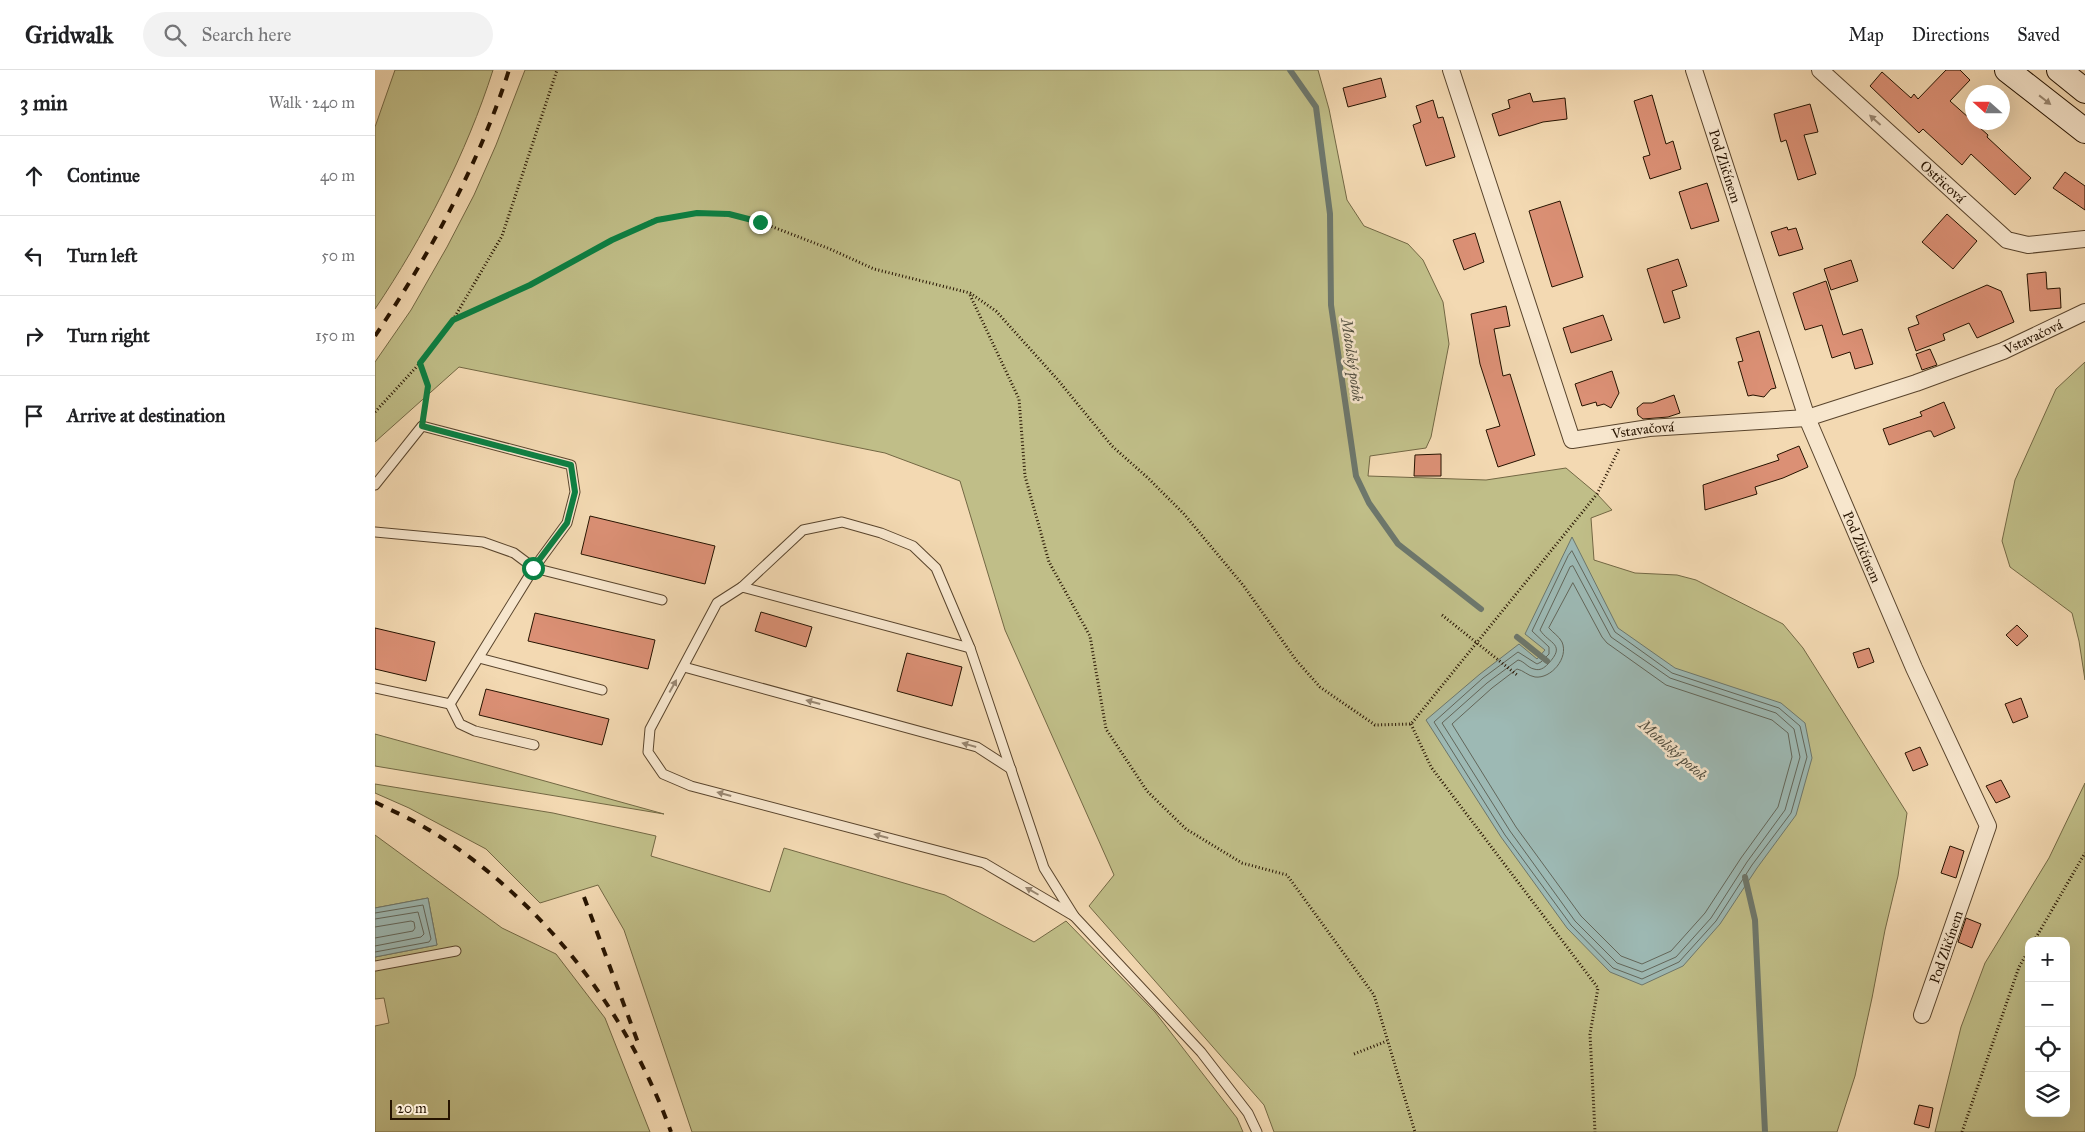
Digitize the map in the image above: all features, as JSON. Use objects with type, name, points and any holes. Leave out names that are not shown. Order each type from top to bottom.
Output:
[{"type":"main road","points":[[2007,70],[2085,131]]},
{"type":"main road","points":[[2059,70],[2085,91]]},
{"type":"street","name":"Vstavačová","points":[[1451,70],[1572,440],[1649,428],[1807,418],[1916,383],[2003,351],[2085,312]]},
{"type":"street","name":"Pod Zličínem","points":[[1694,70],[1807,418],[1913,668],[1989,826],[1922,1015]]},
{"type":"street","name":"Ostřicová","points":[[1820,70],[2007,240],[2029,245],[2085,238]]},
{"type":"lane","points":[[375,486],[422,426],[571,465],[575,492],[567,523],[533,568],[450,704]]},
{"type":"lane","points":[[1074,916],[984,863],[691,786],[663,774],[648,752],[650,729],[717,603],[742,587],[803,530],[842,522],[881,533],[913,546],[936,568],[969,648],[1044,868],[1074,916],[1201,1052],[1248,1112],[1257,1132]]},
{"type":"lane","points":[[375,532],[483,542],[514,553],[533,568],[662,600]]},
{"type":"lane","points":[[742,587],[969,648]]},
{"type":"lane","points":[[479,658],[602,690]]},
{"type":"lane","points":[[684,667],[977,747],[1011,769]]},
{"type":"lane","points":[[375,688],[450,704]]},
{"type":"lane","points":[[450,704],[460,724],[475,731],[534,745]]},
{"type":"lane","points":[[375,966],[457,951]]},
{"type":"path","points":[[375,412],[420,363],[453,320],[502,236],[557,70]]},
{"type":"path","points":[[453,320],[530,285],[612,240],[657,220],[697,213],[729,214],[760,222],[830,249],[874,269],[969,293],[996,312],[1058,380],[1112,446],[1149,478],[1184,514],[1243,585],[1296,660],[1321,687],[1375,726],[1411,724],[1597,494],[1629,431]]},
{"type":"path","points":[[969,293],[1019,399],[1025,476],[1049,562],[1090,636],[1106,729],[1147,791],[1186,829],[1242,863],[1287,875],[1374,995],[1415,1132]]},
{"type":"path","points":[[420,363],[428,386],[422,426]]},
{"type":"path","points":[[1442,615],[1517,675]]},
{"type":"path","points":[[1411,724],[1431,767],[1597,988],[1590,1034],[1595,1132]]},
{"type":"path","points":[[2036,937],[2085,853]]},
{"type":"path","points":[[1963,1132],[2019,967],[2025,957]]},
{"type":"path","points":[[1353,1054],[1387,1041]]},
{"type":"shaded area","points":[[395,70],[493,70],[470,132],[442,194],[427,224],[375,309],[375,127]]},
{"type":"shaded area","points":[[525,70],[1318,70],[1329,109],[1347,200],[1364,226],[1408,244],[1423,260],[1443,302],[1449,344],[1431,437],[1426,448],[1370,456],[1368,476],[1486,480],[1566,468],[1597,494],[1612,510],[1591,518],[1594,560],[1635,573],[1677,575],[1696,580],[1783,624],[1803,648],[1907,813],[1898,876],[1855,1076],[1837,1132],[1274,1132],[1264,1105],[1089,906],[1114,875],[1005,630],[960,481],[885,453],[459,367],[375,442],[375,362],[411,310],[474,195]]},
{"type":"shaded area","points":[[2085,362],[2085,680],[2079,641],[2072,613],[2010,567],[2002,541],[2015,480],[2056,389]]},
{"type":"shaded area","points":[[375,734],[664,814],[375,766]]},
{"type":"shaded area","points":[[2085,783],[2085,1132],[1935,1132],[1961,1027],[1985,963],[2049,858]]},
{"type":"shaded area","points":[[375,784],[553,813],[656,836],[651,856],[770,892],[784,848],[945,895],[1034,942],[1066,921],[1155,1012],[1237,1118],[1243,1132],[692,1132],[624,930],[598,885],[540,903],[486,849],[409,808],[375,793]]},
{"type":"shaded area","points":[[375,835],[502,928],[556,954],[605,1018],[650,1132],[375,1132],[375,1026],[389,1023],[384,998],[375,999],[375,957],[437,945],[428,898],[375,908]]},
{"type":"water","points":[[1572,537],[1618,628],[1675,668],[1781,703],[1805,723],[1812,758],[1796,815],[1757,868],[1720,924],[1683,966],[1642,985],[1610,972],[1567,928],[1501,837],[1426,720],[1519,644],[1537,659],[1545,650],[1525,634]]},
{"type":"water","points":[[428,898],[437,945],[375,957],[375,908]]},
{"type":"building","points":[[1946,70],[1960,70],[1970,80],[1950,101],[1965,114],[1965,130],[1982,130],[1988,135],[1987,137],[2031,178],[2015,195],[1971,154],[1962,165],[1923,129],[1919,133],[1870,86],[1882,72],[1911,98],[1914,94],[1918,99]]},
{"type":"building","points":[[1381,78],[1386,97],[1348,107],[1343,88]]},
{"type":"building","points":[[1530,93],[1533,102],[1565,98],[1567,119],[1543,122],[1499,136],[1492,114],[1510,108],[1508,100]]},
{"type":"building","points":[[1652,95],[1666,144],[1673,141],[1681,169],[1650,179],[1643,157],[1650,155],[1634,101]]},
{"type":"building","points":[[1433,100],[1438,118],[1443,117],[1455,157],[1426,166],[1413,125],[1421,122],[1416,106]]},
{"type":"building","points":[[1810,104],[1818,132],[1804,135],[1816,174],[1798,180],[1786,140],[1781,142],[1774,114]]},
{"type":"building","points":[[2065,172],[2085,186],[2085,210],[2053,188]]},
{"type":"building","points":[[1707,183],[1719,221],[1691,229],[1679,192]]},
{"type":"building","points":[[1560,201],[1583,277],[1552,287],[1529,211]]},
{"type":"building","points":[[1947,214],[1977,241],[1953,269],[1922,242]]},
{"type":"building","points":[[1787,227],[1788,230],[1796,228],[1803,249],[1779,256],[1771,232]]},
{"type":"building","points":[[1475,233],[1484,262],[1464,270],[1453,240]]},
{"type":"building","points":[[1678,259],[1687,286],[1672,291],[1680,318],[1664,323],[1647,269]]},
{"type":"building","points":[[1851,260],[1858,281],[1831,290],[1824,269]]},
{"type":"building","points":[[2046,272],[2047,289],[2060,288],[2061,308],[2030,311],[2027,274]]},
{"type":"building","points":[[1826,281],[1843,335],[1862,329],[1873,364],[1855,369],[1850,352],[1832,358],[1822,325],[1805,330],[1793,293]]},
{"type":"building","points":[[1987,285],[2001,291],[2014,322],[1977,338],[1969,323],[1943,334],[1945,340],[1916,351],[1908,328],[1919,324],[1916,316]]},
{"type":"building","points":[[1506,306],[1510,326],[1494,329],[1503,376],[1510,374],[1535,455],[1498,467],[1486,430],[1500,426],[1480,364],[1471,314]]},
{"type":"building","points":[[1603,315],[1612,340],[1571,353],[1563,328]]},
{"type":"building","points":[[1759,331],[1776,388],[1771,389],[1764,397],[1748,396],[1738,362],[1743,361],[1736,338]]},
{"type":"building","points":[[1930,349],[1937,365],[1922,370],[1916,354]]},
{"type":"building","points":[[1612,371],[1619,393],[1611,408],[1604,404],[1597,406],[1596,402],[1582,406],[1575,384]]},
{"type":"building","points":[[1674,395],[1680,413],[1668,417],[1643,419],[1638,415],[1637,408],[1643,403],[1652,403]]},
{"type":"building","points":[[1944,402],[1955,428],[1934,437],[1931,431],[1928,431],[1889,445],[1883,429],[1922,416],[1920,412]]},
{"type":"building","points":[[1799,446],[1808,467],[1755,487],[1757,494],[1705,510],[1703,485],[1779,460],[1777,455]]},
{"type":"building","points":[[1441,454],[1441,476],[1414,476],[1415,455]]},
{"type":"building","points":[[590,516],[715,546],[705,584],[581,554]]},
{"type":"building","points":[[761,612],[812,627],[806,647],[755,631]]},
{"type":"building","points":[[535,613],[655,640],[648,669],[528,641]]},
{"type":"building","points":[[2017,625],[2028,636],[2017,646],[2006,635]]},
{"type":"building","points":[[375,628],[435,642],[426,681],[375,669]]},
{"type":"building","points":[[1869,648],[1874,662],[1858,668],[1853,653]]},
{"type":"building","points":[[907,653],[962,667],[952,706],[897,691]]},
{"type":"building","points":[[486,689],[609,719],[602,745],[479,715]]},
{"type":"building","points":[[2021,698],[2028,717],[2013,723],[2005,704]]},
{"type":"building","points":[[1920,747],[1928,765],[1913,771],[1905,753]]},
{"type":"building","points":[[2001,780],[2010,797],[1996,803],[1986,786]]},
{"type":"building","points":[[1950,846],[1964,851],[1956,878],[1941,873]]},
{"type":"building","points":[[1966,918],[1981,924],[1972,948],[1958,942]]},
{"type":"building","points":[[1919,1105],[1933,1108],[1929,1128],[1914,1124]]},
{"type":"waterway","name":"Motolský potok","points":[[1290,70],[1316,107],[1330,214],[1331,305],[1356,476],[1369,503],[1398,544],[1481,609]]},
{"type":"waterway","name":"Motolský potok","points":[[1517,637],[1547,661]]},
{"type":"waterway","name":"Motolský potok","points":[[1745,877],[1755,920],[1765,1132]]},
{"type":"railway","points":[[375,336],[415,273],[451,208],[483,140],[509,70]]},
{"type":"railway","points":[[375,802],[419,824],[462,851],[501,883],[538,918],[572,956],[602,997],[629,1041],[652,1086],[671,1132]]},
{"type":"railway","points":[[584,897],[640,1048]]},
{"type":"route","points":[[533,568],[567,523],[575,492],[571,465],[422,426],[428,386],[420,363],[453,320],[530,285],[612,240],[657,220],[697,213],[729,214],[760,222]]}]
